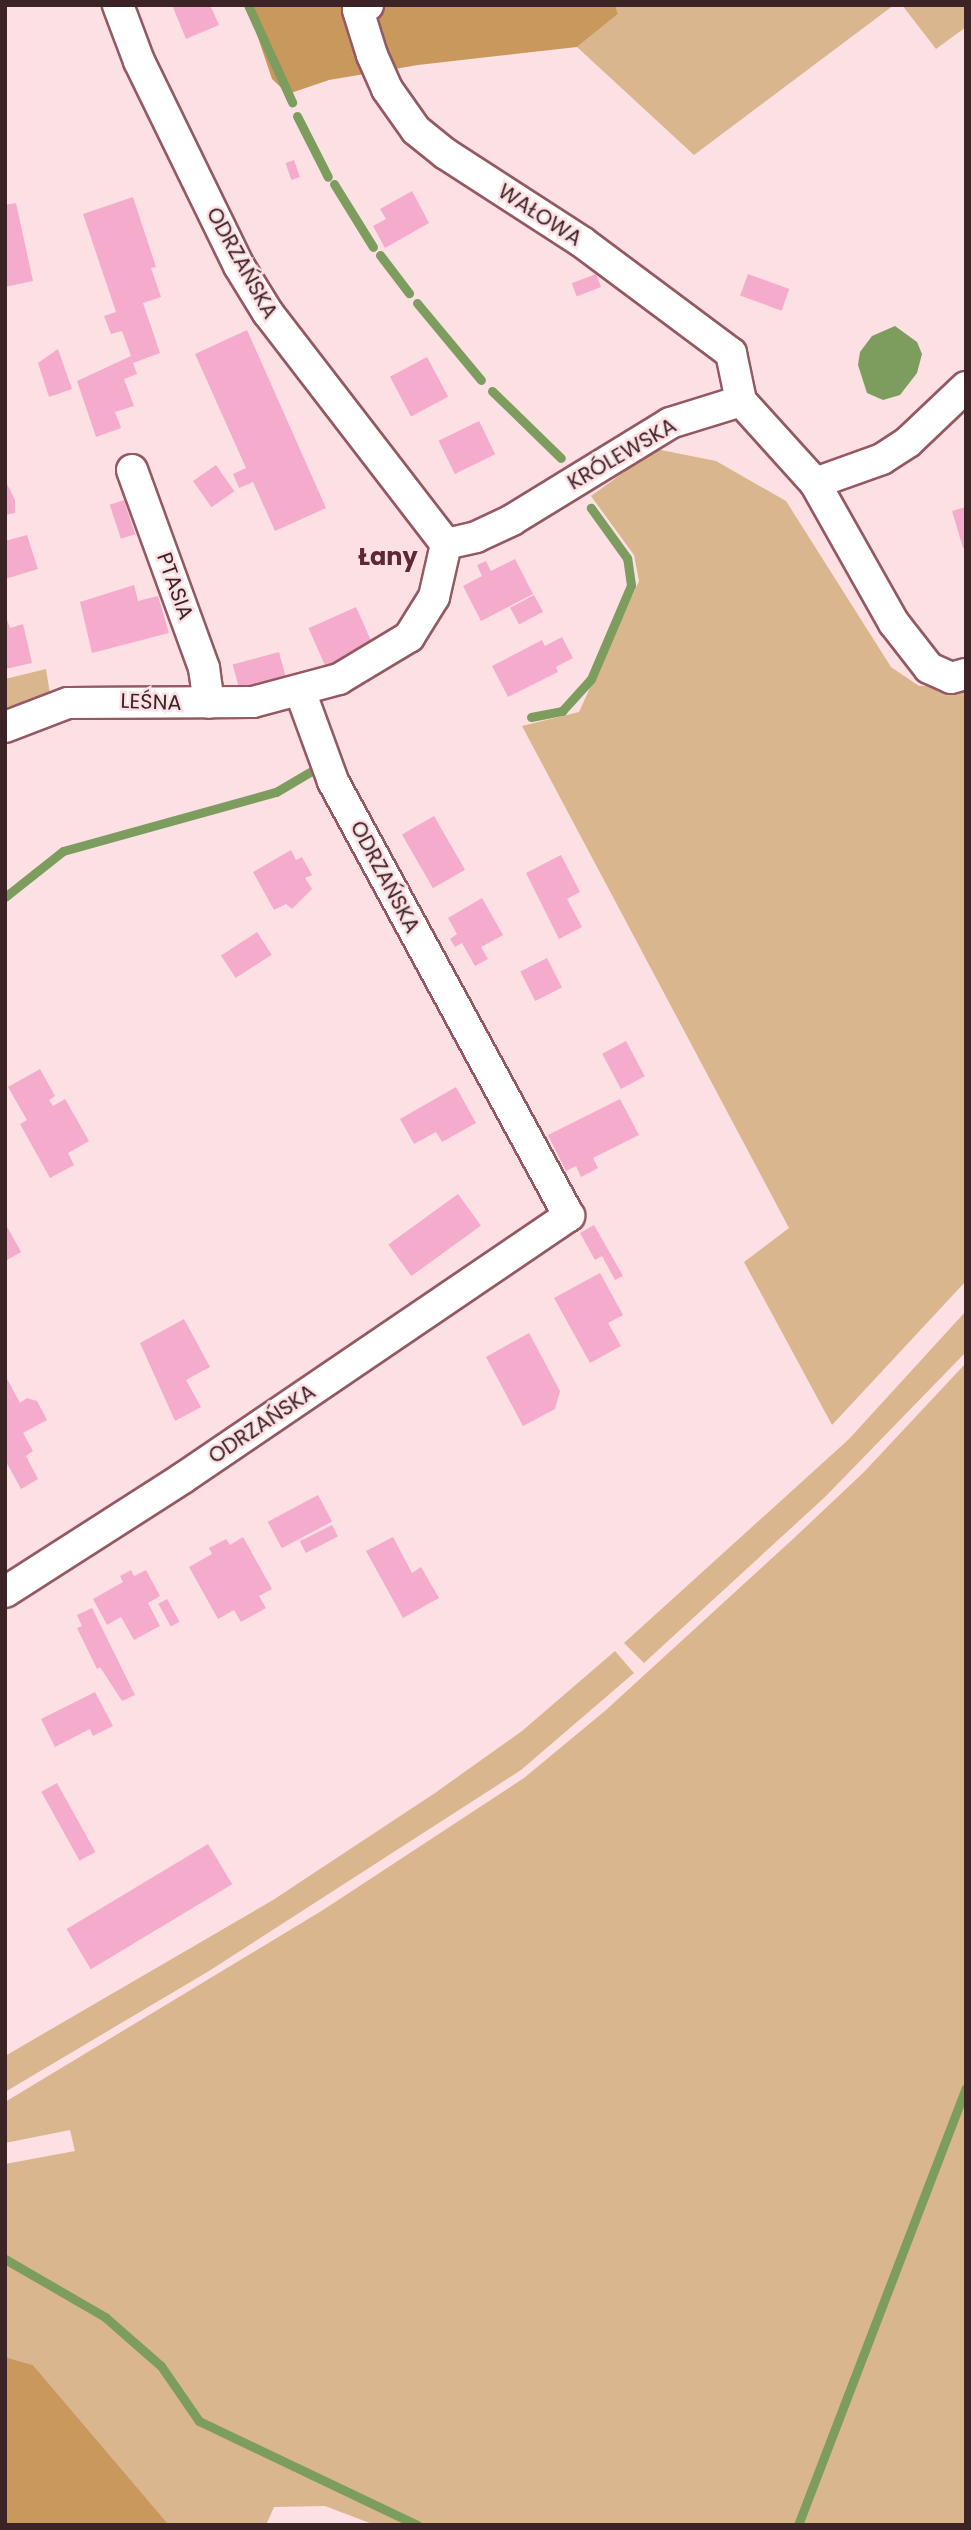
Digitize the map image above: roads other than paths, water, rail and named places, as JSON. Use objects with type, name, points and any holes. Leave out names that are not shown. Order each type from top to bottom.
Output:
[{"type":"street","name":"ODRZAŃSKA","points":[[118,5],[139,61],[261,302],[446,544]]},
{"type":"street","name":"WAŁOWA","points":[[363,8],[387,89],[416,130],[446,154],[582,242],[731,353],[741,401]]},
{"type":"street","points":[[815,483],[882,459],[908,442],[966,387]]},
{"type":"street","name":"KRÓLEWSKA","points":[[446,544],[476,537],[512,520],[670,422],[741,401]]},
{"type":"street","points":[[741,401],[815,483],[894,622],[929,668],[951,678],[966,674]]},
{"type":"street","name":"PTASIA","points":[[132,470],[204,668],[209,703]]},
{"type":"street","points":[[300,691],[359,669],[409,637],[434,597],[446,544]]},
{"type":"street","name":"ODRZAŃSKA","points":[[5,1592],[183,1478],[569,1216],[333,782],[300,691]]},
{"type":"street","name":"LEŚNA","points":[[5,727],[68,703],[253,702],[300,691]]},
{"type":"waterway","points":[[248,5],[292,102]]},
{"type":"waterway","points":[[297,116],[328,177]]},
{"type":"waterway","points":[[334,184],[373,247]]},
{"type":"waterway","points":[[380,255],[409,293]]},
{"type":"waterway","points":[[417,303],[481,380]]},
{"type":"waterway","points":[[492,391],[561,458]]},
{"type":"waterway","points":[[531,717],[562,711],[591,679],[631,585],[627,558],[591,508]]},
{"type":"waterway","points":[[5,897],[63,851],[276,792],[315,769]]},
{"type":"waterway","points":[[798,2525],[966,2088]]},
{"type":"waterway","points":[[5,2259],[105,2317],[161,2366],[199,2421],[417,2525]]},
{"type":"district","name":"Łany","points":[[388,557]]}]
